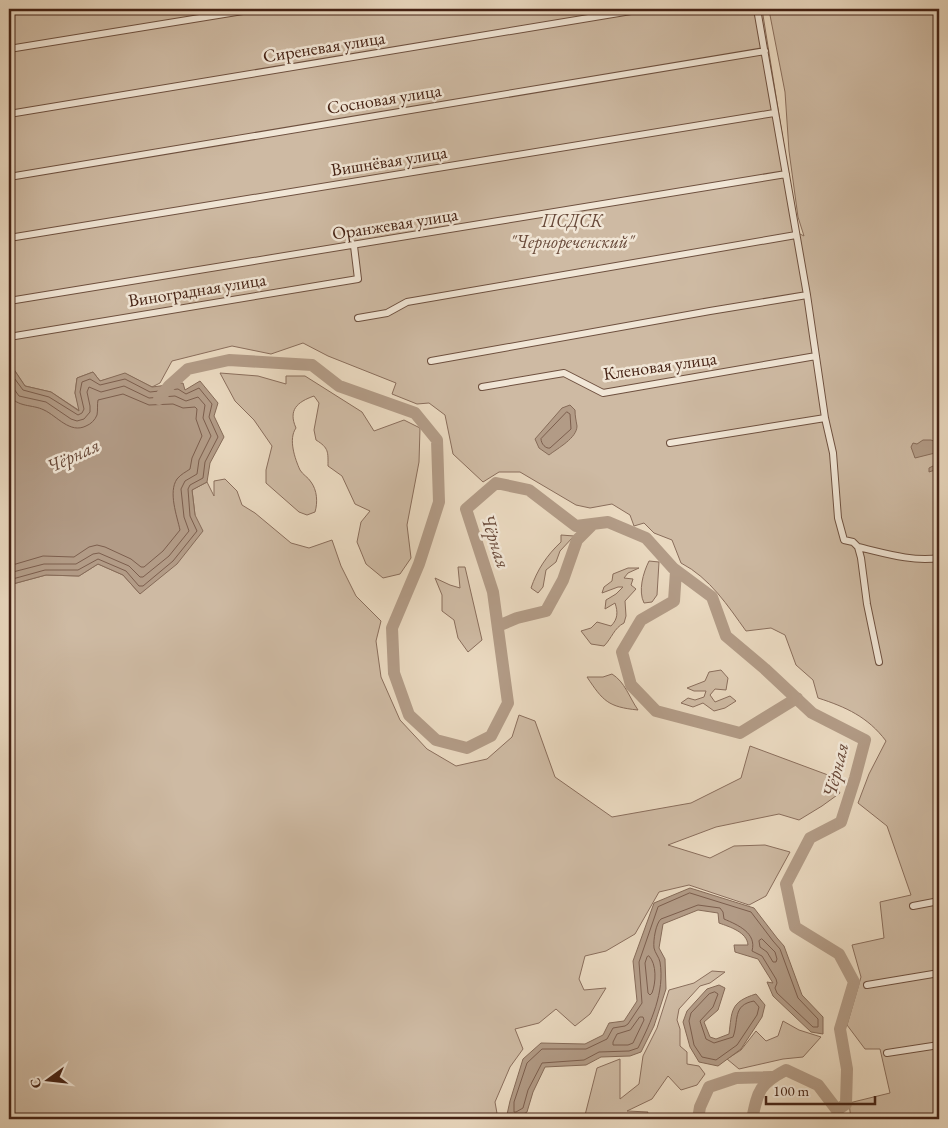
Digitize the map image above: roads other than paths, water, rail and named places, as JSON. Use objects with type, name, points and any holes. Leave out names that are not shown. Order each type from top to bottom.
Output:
[{"type":"street","points":[[9,49],[255,9]]},
{"type":"street","name":"Сиреневая улица","points":[[9,114],[644,9]]},
{"type":"street","points":[[757,9],[807,295],[825,418],[834,454],[838,518],[844,540],[853,542],[858,546],[910,558],[929,560],[939,558]]},
{"type":"street","name":"Сосновая улица","points":[[9,177],[765,51]]},
{"type":"street","name":"Вишнёвая улица","points":[[9,238],[774,113]]},
{"type":"street","name":"Оранжевая улица","points":[[9,301],[786,174]]},
{"type":"street","points":[[358,318],[387,314],[407,302],[796,235]]},
{"type":"street","name":"Виноградная улица","points":[[9,337],[358,279],[354,246]]},
{"type":"street","points":[[430,361],[807,295]]},
{"type":"street","name":"Кленовая улица","points":[[482,387],[564,373],[603,393],[816,356]]},
{"type":"street","points":[[670,443],[825,418]]},
{"type":"street","points":[[858,546],[879,662]]},
{"type":"street","points":[[913,906],[939,901]]},
{"type":"street","points":[[867,985],[939,973]]},
{"type":"street","points":[[887,1053],[939,1044]]},
{"type":"street","points":[[924,1119],[939,1117]]},
{"type":"water","points":[[9,362],[25,386],[51,392],[79,411],[75,393],[77,378],[93,372],[100,381],[125,373],[152,387],[183,383],[185,390],[200,381],[218,403],[214,416],[224,437],[210,463],[207,482],[192,490],[195,515],[203,531],[177,564],[140,594],[123,575],[98,564],[79,576],[46,575],[9,585]]},
{"type":"water","points":[[570,405],[575,410],[577,426],[574,435],[549,455],[539,448],[535,439],[562,408]]},
{"type":"water","points":[[923,440],[939,443],[938,469],[929,472],[929,468],[935,465],[935,453],[915,458],[911,447],[913,443],[917,444]]},
{"type":"water","points":[[690,888],[754,908],[784,946],[802,995],[823,1017],[823,1034],[811,1032],[773,996],[767,982],[773,983],[758,959],[735,952],[734,945],[748,945],[747,940],[741,933],[719,923],[718,913],[698,910],[663,924],[659,948],[665,959],[666,989],[654,1026],[641,1052],[630,1056],[601,1057],[586,1065],[545,1067],[533,1092],[527,1112],[515,1119],[506,1119],[523,1059],[541,1043],[585,1044],[603,1035],[609,1023],[624,1021],[637,1001],[633,961],[654,903]]},
{"type":"water","points":[[719,985],[725,988],[718,1010],[704,1022],[710,1037],[716,1039],[729,1034],[732,1013],[741,1000],[756,994],[765,1005],[762,1017],[741,1049],[718,1066],[699,1062],[690,1047],[683,1022],[687,1011],[707,989]]},
{"type":"waterway","name":"Чёрная","points":[[159,399],[169,386],[188,369],[229,360],[312,365],[339,386],[415,413],[437,440],[439,502],[419,564],[392,628],[394,673],[409,715],[436,740],[467,748],[491,736],[508,703],[493,592],[466,509],[496,483],[529,490],[576,526],[608,522],[646,538],[673,568],[712,597],[726,636],[812,713],[865,740],[841,822],[810,838],[786,884],[795,927],[839,954],[854,982],[840,1029],[847,1069],[846,1104],[837,1110],[818,1085],[786,1070],[770,1080],[761,1089],[752,1119]]},
{"type":"waterway","points":[[498,626],[517,618],[546,611],[563,580],[577,540],[593,524]]},
{"type":"waterway","points":[[676,571],[674,601],[641,620],[622,652],[631,685],[656,711],[740,733],[797,698]]},
{"type":"waterway","points":[[698,1119],[700,1107],[709,1087],[736,1078],[772,1077]]},
{"type":"park label","name":"ПСДСК \"Чернореченский\"","points":[[572,231]]}]
